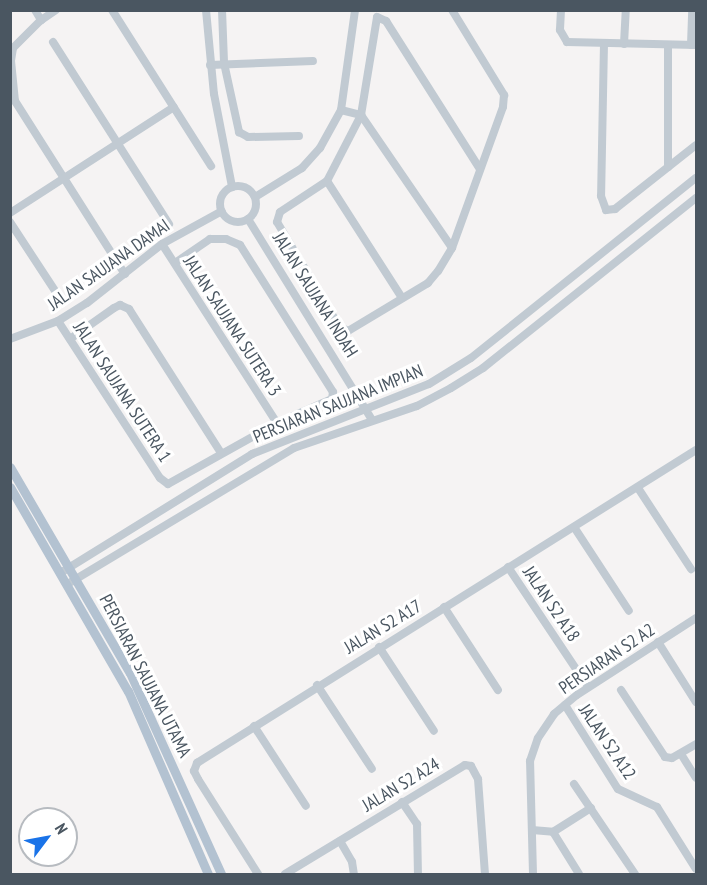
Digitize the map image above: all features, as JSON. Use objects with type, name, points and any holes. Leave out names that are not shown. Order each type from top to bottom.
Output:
[{"type":"main road","name":"PERSIARAN SAUJANA UTAMA","points":[[10,467],[66,570]]},
{"type":"main road","name":"PERSIARAN SAUJANA UTAMA","points":[[10,487],[73,581],[138,689],[221,874]]},
{"type":"main road","name":"PERSIARAN SAUJANA UTAMA","points":[[73,581],[128,692],[208,874]]},
{"type":"street","points":[[35,10],[41,20]]},
{"type":"street","points":[[56,10],[41,20],[13,48],[12,85],[20,113],[125,274]]},
{"type":"street","points":[[112,10],[211,166]]},
{"type":"street","points":[[206,10],[210,65],[232,187]]},
{"type":"street","points":[[222,10],[224,63],[239,132],[248,137],[299,136]]},
{"type":"street","points":[[255,197],[302,168],[320,148],[341,110],[355,10]]},
{"type":"street","points":[[452,10],[504,95],[480,169],[452,248],[428,283],[348,331],[339,326],[277,222],[280,212],[327,181],[362,115],[376,18],[381,16],[386,21],[480,169]]},
{"type":"street","points":[[459,22],[461,10]]},
{"type":"street","points":[[561,10],[560,30],[567,42],[694,45],[692,10]]},
{"type":"street","points":[[624,44],[626,10]]},
{"type":"street","points":[[53,42],[169,224]]},
{"type":"street","points":[[604,43],[601,196],[603,205],[610,211],[696,145]]},
{"type":"street","points":[[668,45],[668,167]]},
{"type":"street","points":[[210,65],[314,61]]},
{"type":"street","points":[[10,213],[61,177],[174,107]]},
{"type":"street","points":[[341,110],[362,115],[452,248]]},
{"type":"street","name":"PERSIARAN SAUJANA IMPIAN","points":[[66,570],[252,454],[429,384],[471,358],[696,178]]},
{"type":"street","points":[[327,181],[402,298]]},
{"type":"street","points":[[232,187],[248,188],[255,197],[255,211],[249,219],[233,221],[222,211],[221,197],[232,187]]},
{"type":"street","name":"PERSIARAN SAUJANA IMPIAN","points":[[73,581],[294,448],[417,406],[483,368],[696,198]]},
{"type":"street","name":"JALAN SAUJANA DAMAI","points":[[10,339],[58,321],[125,274],[162,244],[222,211]]},
{"type":"street","name":"JALAN SAUJANA INDAH","points":[[249,219],[372,420]]},
{"type":"street","points":[[10,222],[59,297]]},
{"type":"street","points":[[70,339],[120,304],[129,309],[221,453],[277,423],[332,399],[333,392],[240,245],[226,238],[210,239],[175,263]]},
{"type":"street","name":"JALAN SAUJANA SUTERA 3","points":[[162,244],[277,423]]},
{"type":"street","name":"JALAN SAUJANA SUTERA 1","points":[[58,321],[160,478],[173,483],[221,453]]},
{"type":"street","name":"JALAN S2 A17","points":[[258,874],[194,771],[197,763],[379,646],[638,488],[696,450]]},
{"type":"street","points":[[638,488],[691,569]]},
{"type":"street","points":[[574,527],[629,611]]},
{"type":"street","name":"JALAN S2 A18","points":[[508,567],[588,687]]},
{"type":"street","points":[[444,607],[498,690]]},
{"type":"street","name":"PERSIARAN S2 A2","points":[[533,874],[530,761],[538,738],[565,705],[588,687],[696,618]]},
{"type":"street","points":[[658,642],[696,702]]},
{"type":"street","points":[[379,646],[434,730]]},
{"type":"street","points":[[317,685],[372,769]]},
{"type":"street","points":[[621,690],[665,757],[681,754],[696,744]]},
{"type":"street","name":"JALAN S2 A12","points":[[565,705],[618,789],[657,807],[696,869]]},
{"type":"street","points":[[254,726],[306,806]]},
{"type":"street","points":[[681,754],[696,778]]},
{"type":"street","name":"JALAN S2 A24","points":[[285,874],[458,768],[471,766],[478,779],[485,874]]},
{"type":"street","points":[[574,784],[635,874]]},
{"type":"street","points":[[402,802],[417,824],[418,874]]},
{"type":"street","points":[[532,830],[553,832],[591,808]]},
{"type":"street","points":[[553,832],[579,874]]},
{"type":"street","points":[[340,840],[352,862],[354,874]]}]
